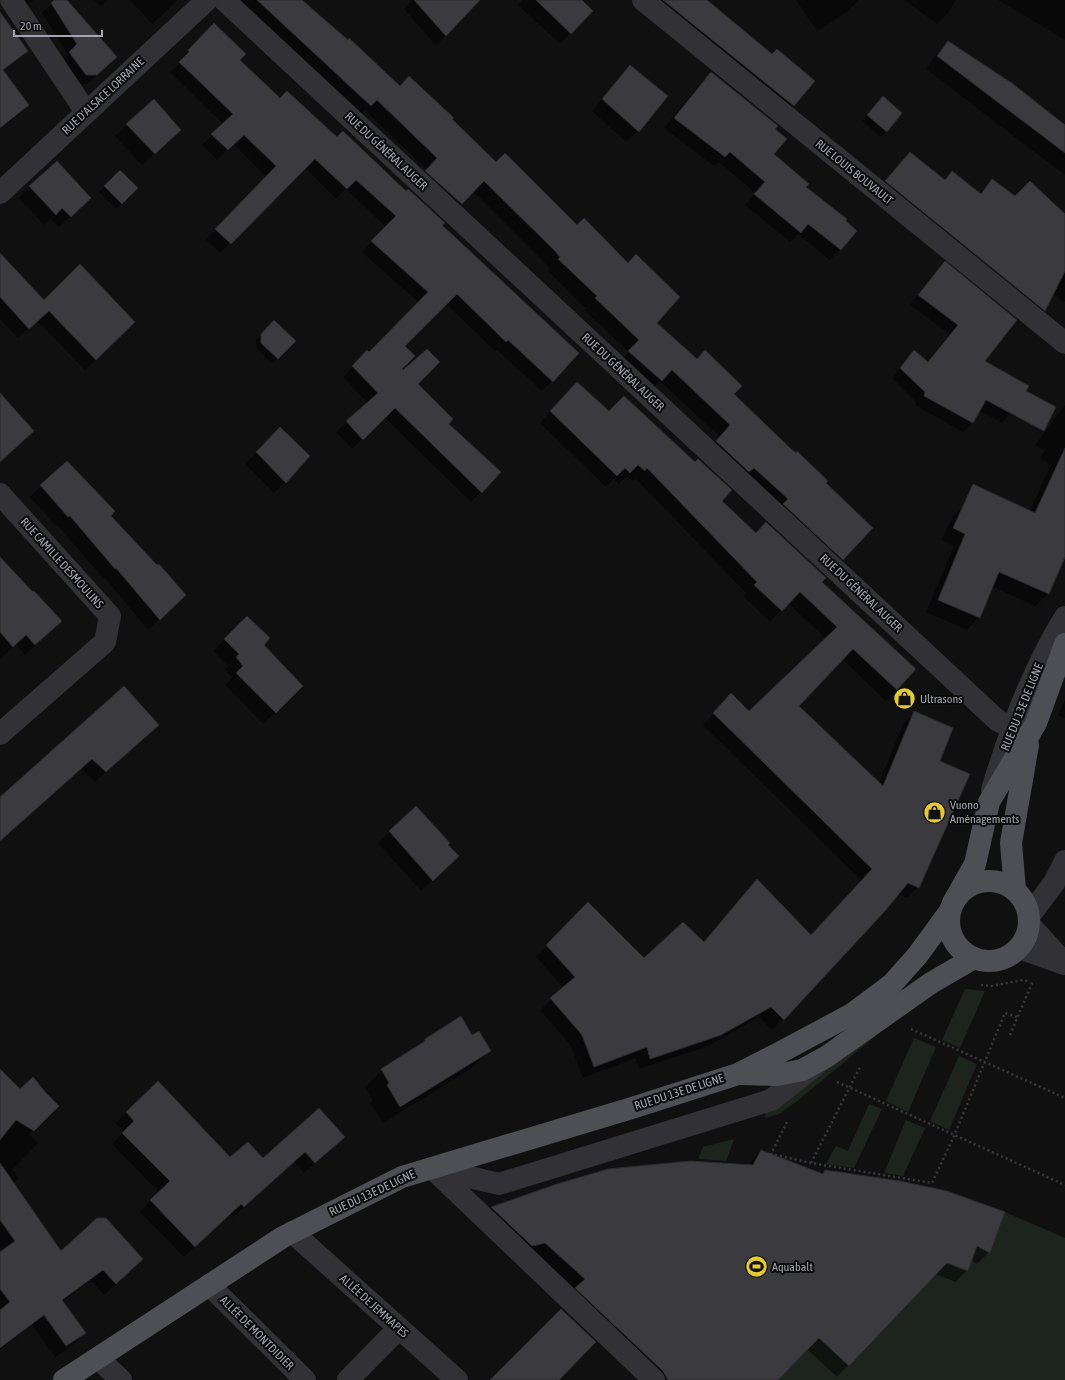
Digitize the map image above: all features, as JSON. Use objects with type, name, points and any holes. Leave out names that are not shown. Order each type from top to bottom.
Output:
[{"type":"main road","name":"RUE DU 13E DE LIGNE","points":[[64,1380],[292,1232],[402,1176],[632,1108],[738,1074],[852,1014],[892,984],[917,956],[951,907],[975,864],[989,801],[1026,728],[1065,644]]},
{"type":"main road","name":"RUE DU 13E DE LIGNE","points":[[1015,890],[1011,843],[1026,728]]},
{"type":"main road","points":[[995,881],[1006,884],[1015,890],[1027,907],[1029,920],[1026,936],[1019,948],[1011,955],[998,960],[985,961],[964,953],[954,941],[949,926],[951,907],[964,890],[970,885],[978,882],[995,881]]},
{"type":"main road","name":"RUE DU 13E DE LIGNE","points":[[738,1074],[777,1075],[802,1070],[826,1056],[931,983],[974,958]]},
{"type":"street","points":[[11,0],[86,112]]},
{"type":"street","name":"RUE D'ALSACE LORRAINE","points":[[0,193],[207,0]]},
{"type":"street","name":"RUE DU GÉNÉRAL AUGER","points":[[224,0],[998,720],[1026,728]]},
{"type":"street","name":"RUE LOUIS BOUVAULT","points":[[643,0],[1065,343]]},
{"type":"street","name":"RUE CAMILLE DESMOULINS","points":[[0,494],[110,616],[105,642],[0,734]]},
{"type":"street","name":"RUE DU 13E DE LIGNE","points":[[1026,728],[1050,640],[1065,617]]},
{"type":"street","points":[[1065,861],[1054,883],[1029,920],[1065,964]]},
{"type":"street","points":[[1019,948],[1065,964]]},
{"type":"street","points":[[431,1168],[499,1184],[771,1100],[826,1056]]},
{"type":"street","points":[[431,1168],[654,1380]]},
{"type":"street","name":"ALLÉE DE JEMMAPES","points":[[292,1232],[456,1380]]},
{"type":"street","name":"ALLÉE DE MONTDIDIER","points":[[209,1285],[304,1380]]},
{"type":"street","points":[[348,1380],[399,1328]]},
{"type":"street","points":[[98,1358],[121,1380]]},
{"type":"path","points":[[1010,1035],[1033,982]]},
{"type":"path","points":[[789,1118],[771,1154],[812,1163],[932,1183],[954,1136],[1005,1013],[1017,1017]]},
{"type":"path","points":[[909,1029],[1065,1098]]},
{"type":"path","points":[[812,1163],[863,1060]]},
{"type":"path","points":[[834,1081],[1065,1185]]},
{"type":"shaded area","points":[[965,989],[985,991],[960,1048],[942,1040]]},
{"type":"shaded area","points":[[889,1025],[796,1102],[779,1114],[766,1118],[763,1107],[875,1029]]},
{"type":"shaded area","points":[[914,1038],[936,1047],[908,1112],[886,1101]]},
{"type":"shaded area","points":[[959,1056],[977,1064],[949,1130],[930,1121]]},
{"type":"shaded area","points":[[869,1104],[882,1109],[854,1168],[826,1164],[836,1146],[848,1151]]},
{"type":"shaded area","points":[[906,1120],[925,1128],[903,1176],[884,1173]]},
{"type":"shaded area","points":[[734,1139],[726,1161],[698,1159],[703,1147]]},
{"type":"shaded area","points":[[1005,1212],[1065,1238],[1065,1380],[778,1380],[819,1338],[849,1366],[947,1263],[977,1246],[990,1253]]},
{"type":"building","points":[[54,0],[67,0],[117,57],[97,75],[86,75],[69,52],[77,44],[51,3]]},
{"type":"building","points":[[257,0],[302,0],[348,40],[349,38],[400,86],[409,76],[454,118],[452,119],[496,162],[505,153],[577,225],[584,218],[628,263],[636,254],[680,297],[657,323],[697,359],[705,350],[742,386],[734,394],[790,448],[796,453],[797,451],[828,481],[826,483],[873,528],[843,560],[783,504],[788,499],[754,468],[749,472],[716,441],[730,425],[672,370],[662,381],[628,351],[639,340],[595,298],[597,296],[558,259],[560,257],[554,250],[484,181],[462,204],[425,171],[437,158],[377,100],[371,106]]},
{"type":"building","points":[[414,0],[480,0],[446,36]]},
{"type":"building","points":[[536,0],[582,0],[593,11],[571,34]]},
{"type":"building","points":[[663,0],[707,0],[772,54],[777,49],[815,81],[794,106]]},
{"type":"building","points":[[0,12],[28,51],[3,70],[29,105],[0,128]]},
{"type":"building","points":[[214,23],[246,54],[240,60],[280,98],[287,91],[337,137],[343,131],[406,191],[408,189],[445,223],[442,225],[579,353],[553,382],[508,340],[506,342],[457,294],[405,346],[415,356],[402,369],[403,370],[427,349],[440,362],[418,384],[453,419],[449,424],[501,472],[482,493],[395,408],[363,440],[346,421],[378,393],[352,366],[367,350],[369,352],[428,292],[371,241],[396,216],[356,180],[347,189],[315,159],[231,244],[215,229],[276,166],[244,135],[228,150],[211,134],[233,114],[179,62],[189,52],[188,50]]},
{"type":"building","points":[[948,41],[1013,84],[1065,125],[1065,153],[937,56]]},
{"type":"building","points":[[630,65],[668,96],[639,132],[602,99]]},
{"type":"building","points":[[711,72],[778,126],[775,129],[787,139],[774,154],[809,184],[806,187],[847,219],[846,221],[857,231],[841,250],[808,224],[801,233],[754,194],[765,182],[730,152],[725,157],[674,118]]},
{"type":"building","points":[[883,96],[902,113],[887,132],[867,115]]},
{"type":"building","points":[[154,99],[181,130],[155,154],[126,124]]},
{"type":"building","points":[[910,152],[945,180],[952,171],[981,194],[992,179],[1015,196],[1030,181],[1065,214],[1065,271],[1045,311],[885,181]]},
{"type":"building","points":[[57,161],[91,198],[71,217],[62,208],[56,215],[29,186]]},
{"type":"building","points":[[120,170],[138,188],[122,204],[104,186]]},
{"type":"building","points":[[0,253],[44,300],[80,264],[135,322],[96,360],[49,311],[29,329],[0,297]]},
{"type":"building","points":[[945,261],[1017,320],[985,361],[1029,386],[1026,391],[1056,407],[1044,431],[986,400],[973,423],[924,396],[925,392],[900,368],[914,350],[928,362],[958,325],[918,295]]},
{"type":"building","points":[[274,320],[296,341],[278,359],[261,343],[261,334]]},
{"type":"building","points":[[577,382],[609,411],[624,396],[695,462],[698,459],[732,490],[722,501],[756,533],[766,522],[826,578],[822,582],[916,669],[897,690],[853,649],[799,706],[883,786],[914,711],[953,728],[940,761],[970,774],[919,888],[908,883],[885,911],[784,1020],[771,1007],[721,1035],[650,1059],[647,1047],[594,1067],[582,1035],[550,998],[575,977],[546,945],[588,902],[644,958],[683,922],[704,942],[757,879],[811,935],[872,869],[713,713],[731,693],[749,711],[837,627],[800,592],[782,611],[754,585],[757,582],[647,468],[645,471],[638,465],[630,473],[625,468],[617,476],[550,411]]},
{"type":"building","points":[[0,393],[34,431],[0,462]]},
{"type":"building","points":[[280,427],[310,456],[286,483],[256,452]]},
{"type":"building","points":[[1065,448],[1065,557],[1049,594],[999,572],[980,618],[938,600],[965,534],[953,528],[973,484],[1035,513]]},
{"type":"building","points":[[67,461],[115,511],[111,516],[157,565],[159,564],[186,595],[160,620],[70,516],[68,517],[40,485]]},
{"type":"building","points":[[0,557],[62,621],[35,645],[26,635],[13,647],[0,632]]},
{"type":"building","points":[[247,616],[270,638],[264,645],[303,686],[276,713],[236,673],[243,666],[236,657],[239,654],[224,639]]},
{"type":"building","points":[[124,686],[159,725],[106,772],[92,759],[0,841],[0,797]]},
{"type":"building","points":[[416,806],[450,843],[448,845],[459,856],[433,881],[389,831]]},
{"type":"building","points":[[461,1016],[472,1035],[479,1031],[491,1051],[400,1107],[387,1085],[389,1083],[381,1069]]},
{"type":"building","points":[[0,1069],[20,1089],[33,1077],[59,1106],[34,1131],[16,1120],[0,1140]]},
{"type":"building","points":[[158,1081],[230,1157],[248,1142],[263,1158],[319,1108],[345,1137],[315,1163],[305,1152],[244,1207],[241,1204],[195,1247],[150,1200],[170,1181],[122,1133],[134,1121],[126,1112]]},
{"type":"building","name":"Aquabalt","points":[[761,1150],[823,1174],[825,1170],[900,1181],[947,1191],[1005,1212],[990,1253],[977,1246],[968,1271],[947,1263],[849,1366],[819,1338],[778,1380],[668,1380],[663,1371],[575,1288],[585,1279],[545,1243],[532,1246],[491,1207],[557,1184],[608,1169],[690,1161],[753,1165]]},
{"type":"building","points":[[0,1163],[61,1251],[97,1218],[106,1218],[143,1259],[116,1284],[103,1270],[62,1300],[86,1333],[66,1346],[44,1315],[0,1348],[0,1310],[10,1302],[0,1289],[0,1252],[15,1241],[0,1220]]},
{"type":"building","points":[[561,1309],[596,1342],[559,1380],[490,1380]]},
{"type":"place","name":"Ultrasons","points":[[905,699]]},
{"type":"place","name":"Vuono Aménagements","points":[[935,812]]},
{"type":"place","name":"Aquabalt","points":[[757,1267]]}]
